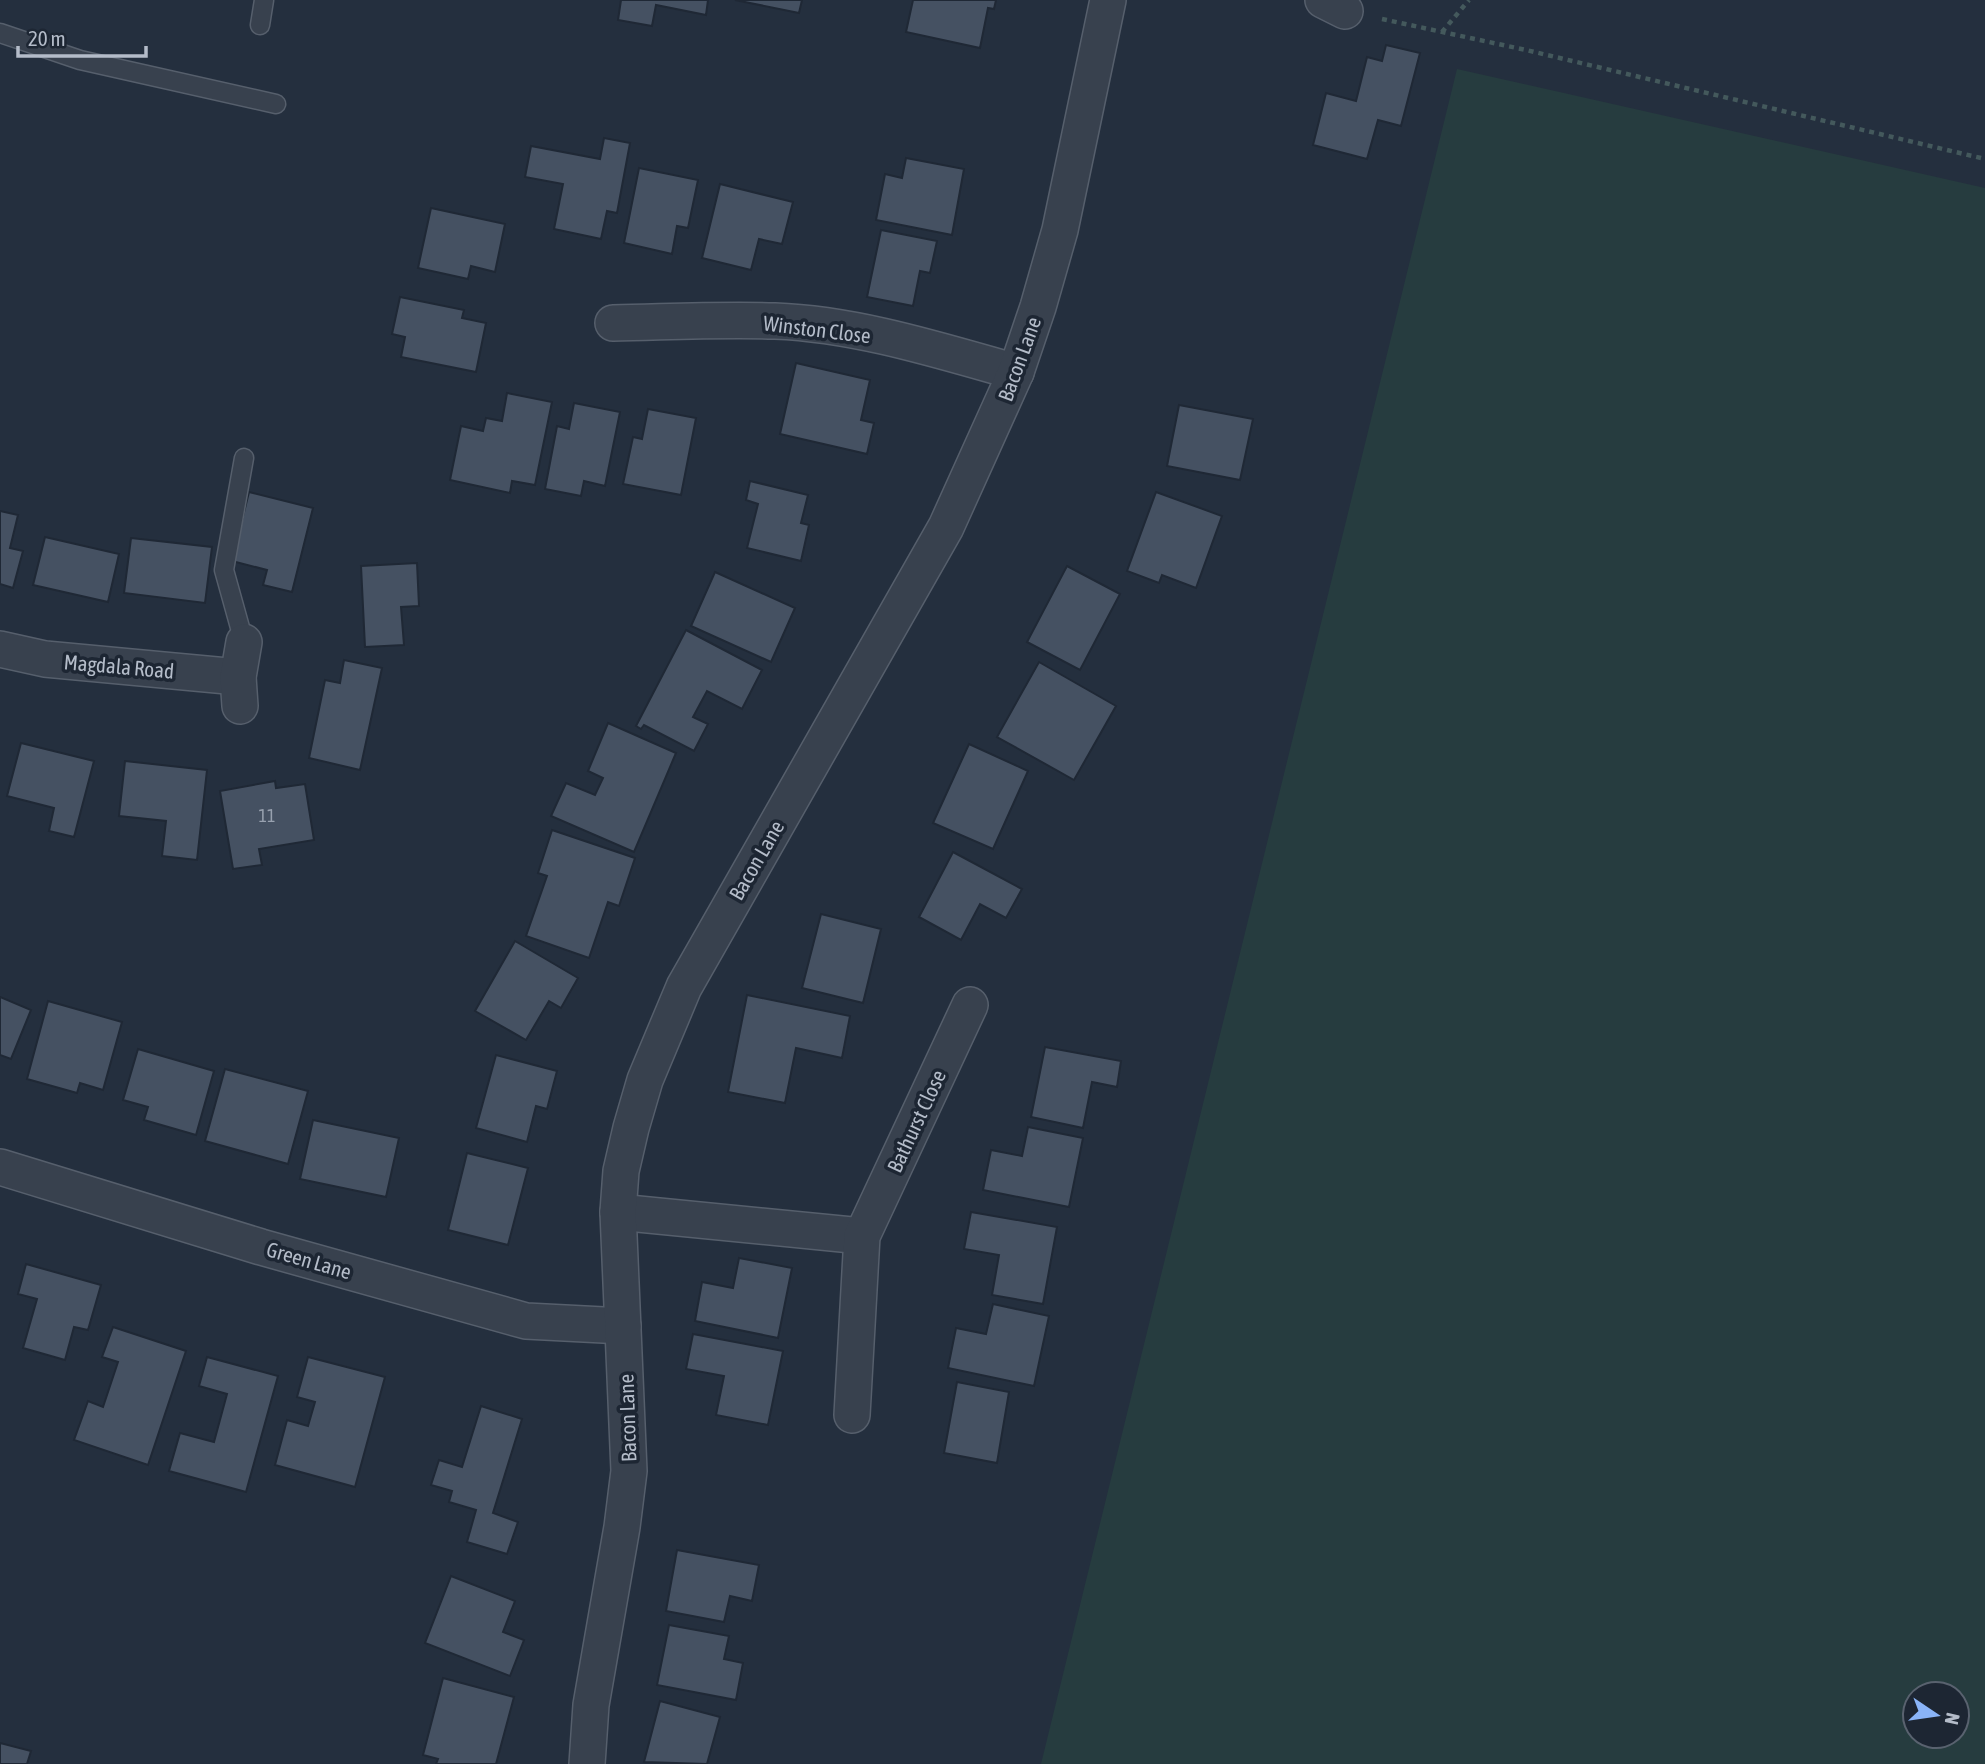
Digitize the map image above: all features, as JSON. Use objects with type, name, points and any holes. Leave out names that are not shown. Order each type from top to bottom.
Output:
[{"type":"street","name":"Bacon Lane","points":[[587,1764],[591,1705],[629,1471],[618,1212],[621,1171],[645,1080],[684,987],[946,527],[1016,372],[1060,230],[1108,0]]},
{"type":"street","name":"Winston Close","points":[[614,323],[776,321],[848,329],[927,347],[1016,372]]},
{"type":"street","name":"Magdala Road","points":[[0,649],[239,692],[244,642]]},
{"type":"street","name":"Bathurst Close","points":[[852,1415],[862,1236],[970,1005]]},
{"type":"street","name":"Green Lane","points":[[0,1167],[261,1247],[527,1321],[623,1326]]},
{"type":"street","points":[[618,1212],[862,1236]]},
{"type":"lane","points":[[260,25],[264,0]]},
{"type":"lane","points":[[0,33],[80,60],[276,104]]},
{"type":"lane","points":[[244,458],[224,570],[244,642]]},
{"type":"path","points":[[1441,32],[1469,0]]},
{"type":"path","points":[[1334,6],[1985,159]]},
{"type":"green space","points":[[1457,69],[1985,188],[1985,1764],[1041,1764]]},
{"type":"building","points":[[621,0],[708,0],[706,15],[656,5],[652,26],[618,20]]},
{"type":"building","points":[[735,0],[802,0],[799,13]]},
{"type":"building","points":[[913,0],[996,0],[994,9],[988,8],[980,48],[906,32]]},
{"type":"building","points":[[1386,45],[1420,53],[1401,126],[1378,120],[1367,159],[1313,145],[1326,93],[1356,101],[1367,57],[1382,61]]},
{"type":"building","points":[[604,138],[630,143],[617,213],[607,211],[601,239],[554,229],[563,184],[525,177],[531,146],[600,159]]},
{"type":"building","points":[[906,158],[964,169],[952,235],[876,220],[885,174],[902,178]]},
{"type":"building","points":[[639,168],[698,180],[688,228],[677,226],[672,254],[624,243]]},
{"type":"building","points":[[720,184],[793,202],[782,244],[759,239],[751,270],[702,258]]},
{"type":"building","points":[[431,208],[505,224],[495,272],[471,266],[468,279],[418,268]]},
{"type":"building","points":[[881,230],[937,241],[930,273],[920,271],[913,306],[867,297]]},
{"type":"building","points":[[400,297],[464,310],[462,318],[486,323],[476,372],[401,357],[405,337],[392,334]]},
{"type":"building","points":[[796,363],[870,380],[861,420],[874,423],[867,454],[780,434]]},
{"type":"building","points":[[507,393],[552,402],[535,485],[512,481],[510,493],[450,480],[461,426],[483,431],[486,418],[502,421]]},
{"type":"building","points":[[574,403],[620,412],[605,486],[584,481],[581,496],[545,489],[557,426],[569,429]]},
{"type":"building","points":[[1179,405],[1253,419],[1240,480],[1167,466]]},
{"type":"building","points":[[648,409],[696,418],[681,495],[623,484],[633,437],[642,439]]},
{"type":"building","points":[[750,481],[808,495],[801,523],[809,525],[801,561],[747,548],[758,504],[746,500]]},
{"type":"building","points":[[249,492],[313,508],[292,592],[263,585],[267,570],[232,561]]},
{"type":"building","points":[[1156,492],[1222,516],[1196,588],[1162,575],[1159,583],[1127,571]]},
{"type":"building","points":[[0,511],[18,515],[10,548],[23,551],[13,588],[0,584]]},
{"type":"building","points":[[45,537],[119,554],[108,602],[33,585]]},
{"type":"building","points":[[131,538],[212,547],[205,603],[124,593]]},
{"type":"building","points":[[417,563],[419,606],[401,607],[404,645],[365,647],[361,566]]},
{"type":"building","points":[[1067,566],[1120,594],[1080,670],[1027,642]]},
{"type":"building","points":[[715,572],[795,608],[771,662],[691,626]]},
{"type":"building","points":[[686,630],[762,670],[742,709],[707,691],[693,717],[708,724],[694,751],[644,725],[641,729],[636,726]]},
{"type":"building","points":[[344,660],[382,668],[360,770],[309,758],[325,680],[340,683]]},
{"type":"building","points":[[1039,662],[1116,706],[1074,780],[997,737]]},
{"type":"building","points":[[608,723],[676,753],[634,852],[551,816],[566,783],[595,795],[603,778],[588,771]]},
{"type":"building","points":[[21,743],[94,761],[74,837],[49,831],[54,808],[7,796]]},
{"type":"building","points":[[969,744],[1028,771],[993,849],[933,823]]},
{"type":"building","points":[[125,761],[207,770],[197,860],[162,856],[166,821],[119,816]]},
{"type":"building","points":[[275,781],[276,788],[305,784],[314,840],[259,849],[262,865],[233,869],[220,791]]},
{"type":"building","points":[[552,830],[635,858],[619,906],[608,902],[589,958],[526,936],[547,876],[538,873]]},
{"type":"building","points":[[953,852],[1022,889],[1006,918],[980,904],[961,940],[919,917]]},
{"type":"building","points":[[821,914],[881,929],[863,1003],[802,988]]},
{"type":"building","points":[[515,941],[578,978],[561,1008],[549,1001],[526,1040],[475,1011]]},
{"type":"building","points":[[747,995],[850,1016],[842,1058],[796,1048],[785,1103],[728,1092]]},
{"type":"building","points":[[0,997],[31,1010],[11,1059],[0,1055]]},
{"type":"building","points":[[48,1001],[122,1022],[103,1090],[80,1083],[77,1093],[27,1079]]},
{"type":"building","points":[[1045,1047],[1121,1061],[1117,1087],[1092,1082],[1083,1128],[1031,1117]]},
{"type":"building","points":[[138,1049],[214,1071],[196,1135],[144,1120],[148,1107],[123,1100]]},
{"type":"building","points":[[496,1055],[557,1071],[547,1109],[536,1106],[527,1142],[476,1128]]},
{"type":"building","points":[[225,1069],[308,1091],[288,1164],[205,1141]]},
{"type":"building","points":[[313,1120],[399,1138],[386,1197],[300,1179]]},
{"type":"building","points":[[1028,1127],[1083,1138],[1069,1207],[983,1190],[991,1150],[1022,1156]]},
{"type":"building","points":[[467,1153],[528,1168],[508,1245],[448,1230]]},
{"type":"building","points":[[971,1212],[1057,1227],[1043,1304],[992,1295],[999,1255],[964,1249]]},
{"type":"building","points":[[739,1258],[792,1268],[778,1338],[695,1321],[702,1282],[733,1288]]},
{"type":"building","points":[[26,1264],[101,1285],[88,1330],[74,1327],[65,1360],[23,1348],[37,1299],[18,1294]]},
{"type":"building","points":[[993,1304],[1049,1316],[1034,1386],[948,1368],[956,1328],[986,1334]]},
{"type":"building","points":[[113,1327],[186,1351],[148,1465],[74,1440],[88,1401],[103,1407],[118,1362],[102,1357]]},
{"type":"building","points":[[693,1334],[783,1351],[768,1425],[716,1415],[724,1376],[686,1369]]},
{"type":"building","points":[[207,1357],[278,1376],[246,1492],[169,1471],[180,1433],[214,1442],[227,1394],[199,1386]]},
{"type":"building","points":[[308,1357],[385,1377],[355,1487],[275,1465],[287,1420],[308,1426],[315,1402],[297,1397]]},
{"type":"building","points":[[957,1382],[1009,1392],[997,1463],[944,1453]]},
{"type":"building","points":[[481,1406],[522,1419],[493,1513],[518,1522],[507,1554],[467,1542],[476,1510],[449,1502],[452,1491],[431,1485],[439,1460],[462,1467]]},
{"type":"building","points":[[677,1550],[759,1565],[752,1601],[730,1596],[724,1622],[666,1611]]},
{"type":"building","points":[[451,1576],[515,1601],[503,1632],[524,1640],[510,1676],[425,1643]]},
{"type":"building","points":[[669,1625],[729,1636],[724,1659],[743,1663],[736,1700],[657,1685]]},
{"type":"building","points":[[443,1678],[514,1697],[496,1764],[436,1764],[438,1759],[423,1755]]},
{"type":"building","points":[[660,1701],[720,1717],[707,1764],[644,1762]]},
{"type":"building","points":[[0,1743],[31,1751],[27,1764],[0,1764]]}]
